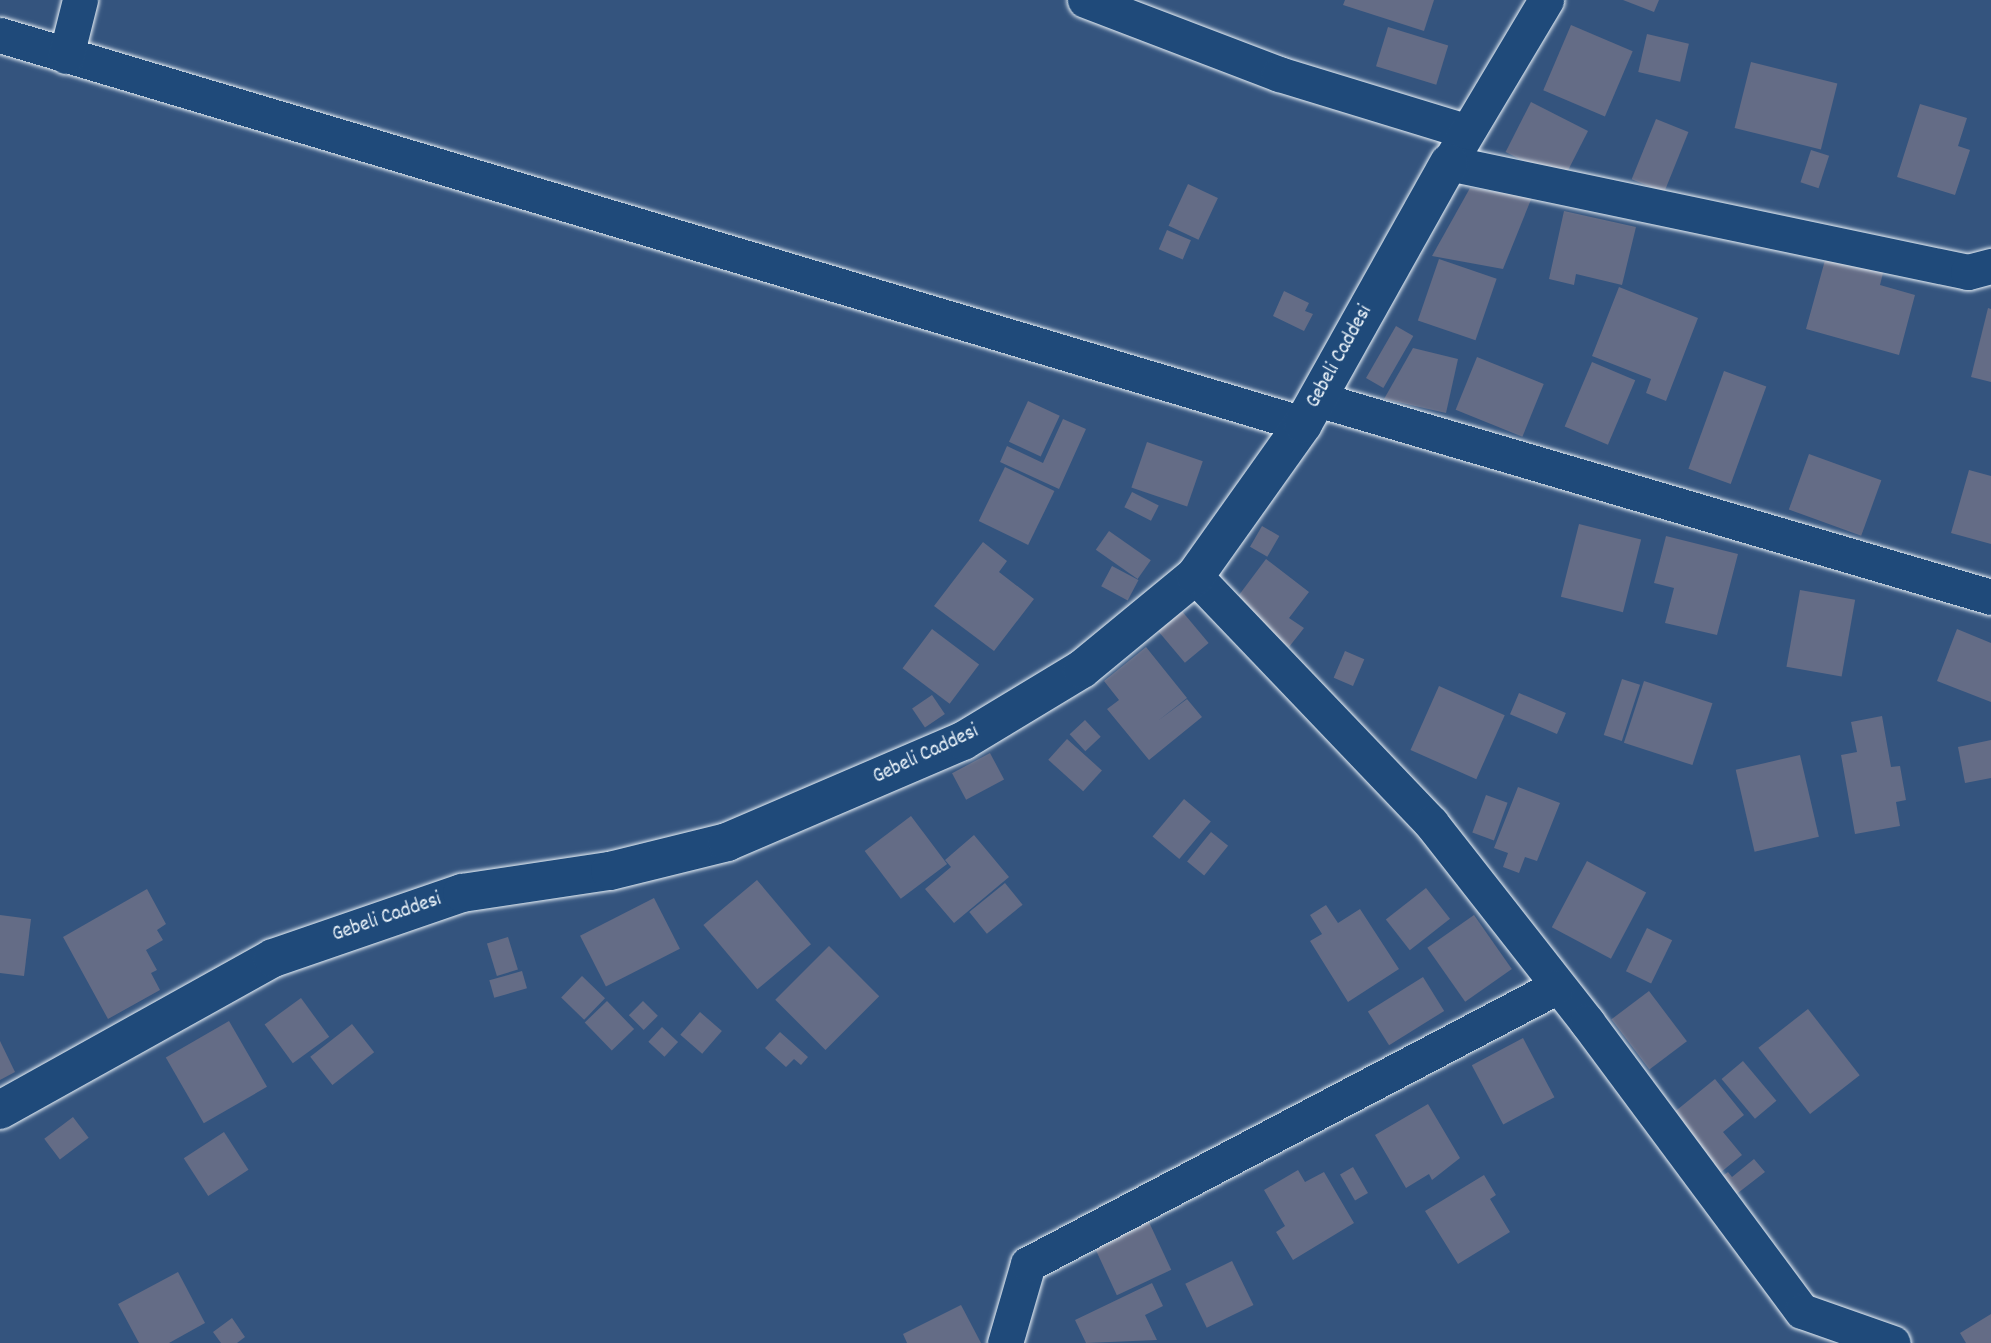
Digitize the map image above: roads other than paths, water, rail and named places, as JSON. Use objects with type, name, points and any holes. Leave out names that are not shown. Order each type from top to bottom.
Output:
[{"type":"main road","name":"Gebeli Caddesi","points":[[0,1110],[273,958],[463,892],[610,871],[727,842],[963,741],[1082,669],[1195,576],[1310,411],[1457,147]]},
{"type":"street","points":[[66,56],[80,0]]},
{"type":"street","points":[[1085,0],[1279,74],[1457,147],[1968,272],[1991,266]]},
{"type":"street","name":"Gebeli Caddesi","points":[[1457,147],[1546,0]]},
{"type":"street","points":[[0,35],[1310,411],[1991,597]]},
{"type":"street","points":[[1195,576],[1431,823],[1802,1311],[1893,1343]]},
{"type":"street","points":[[1005,1343],[1028,1264],[1556,987]]}]
